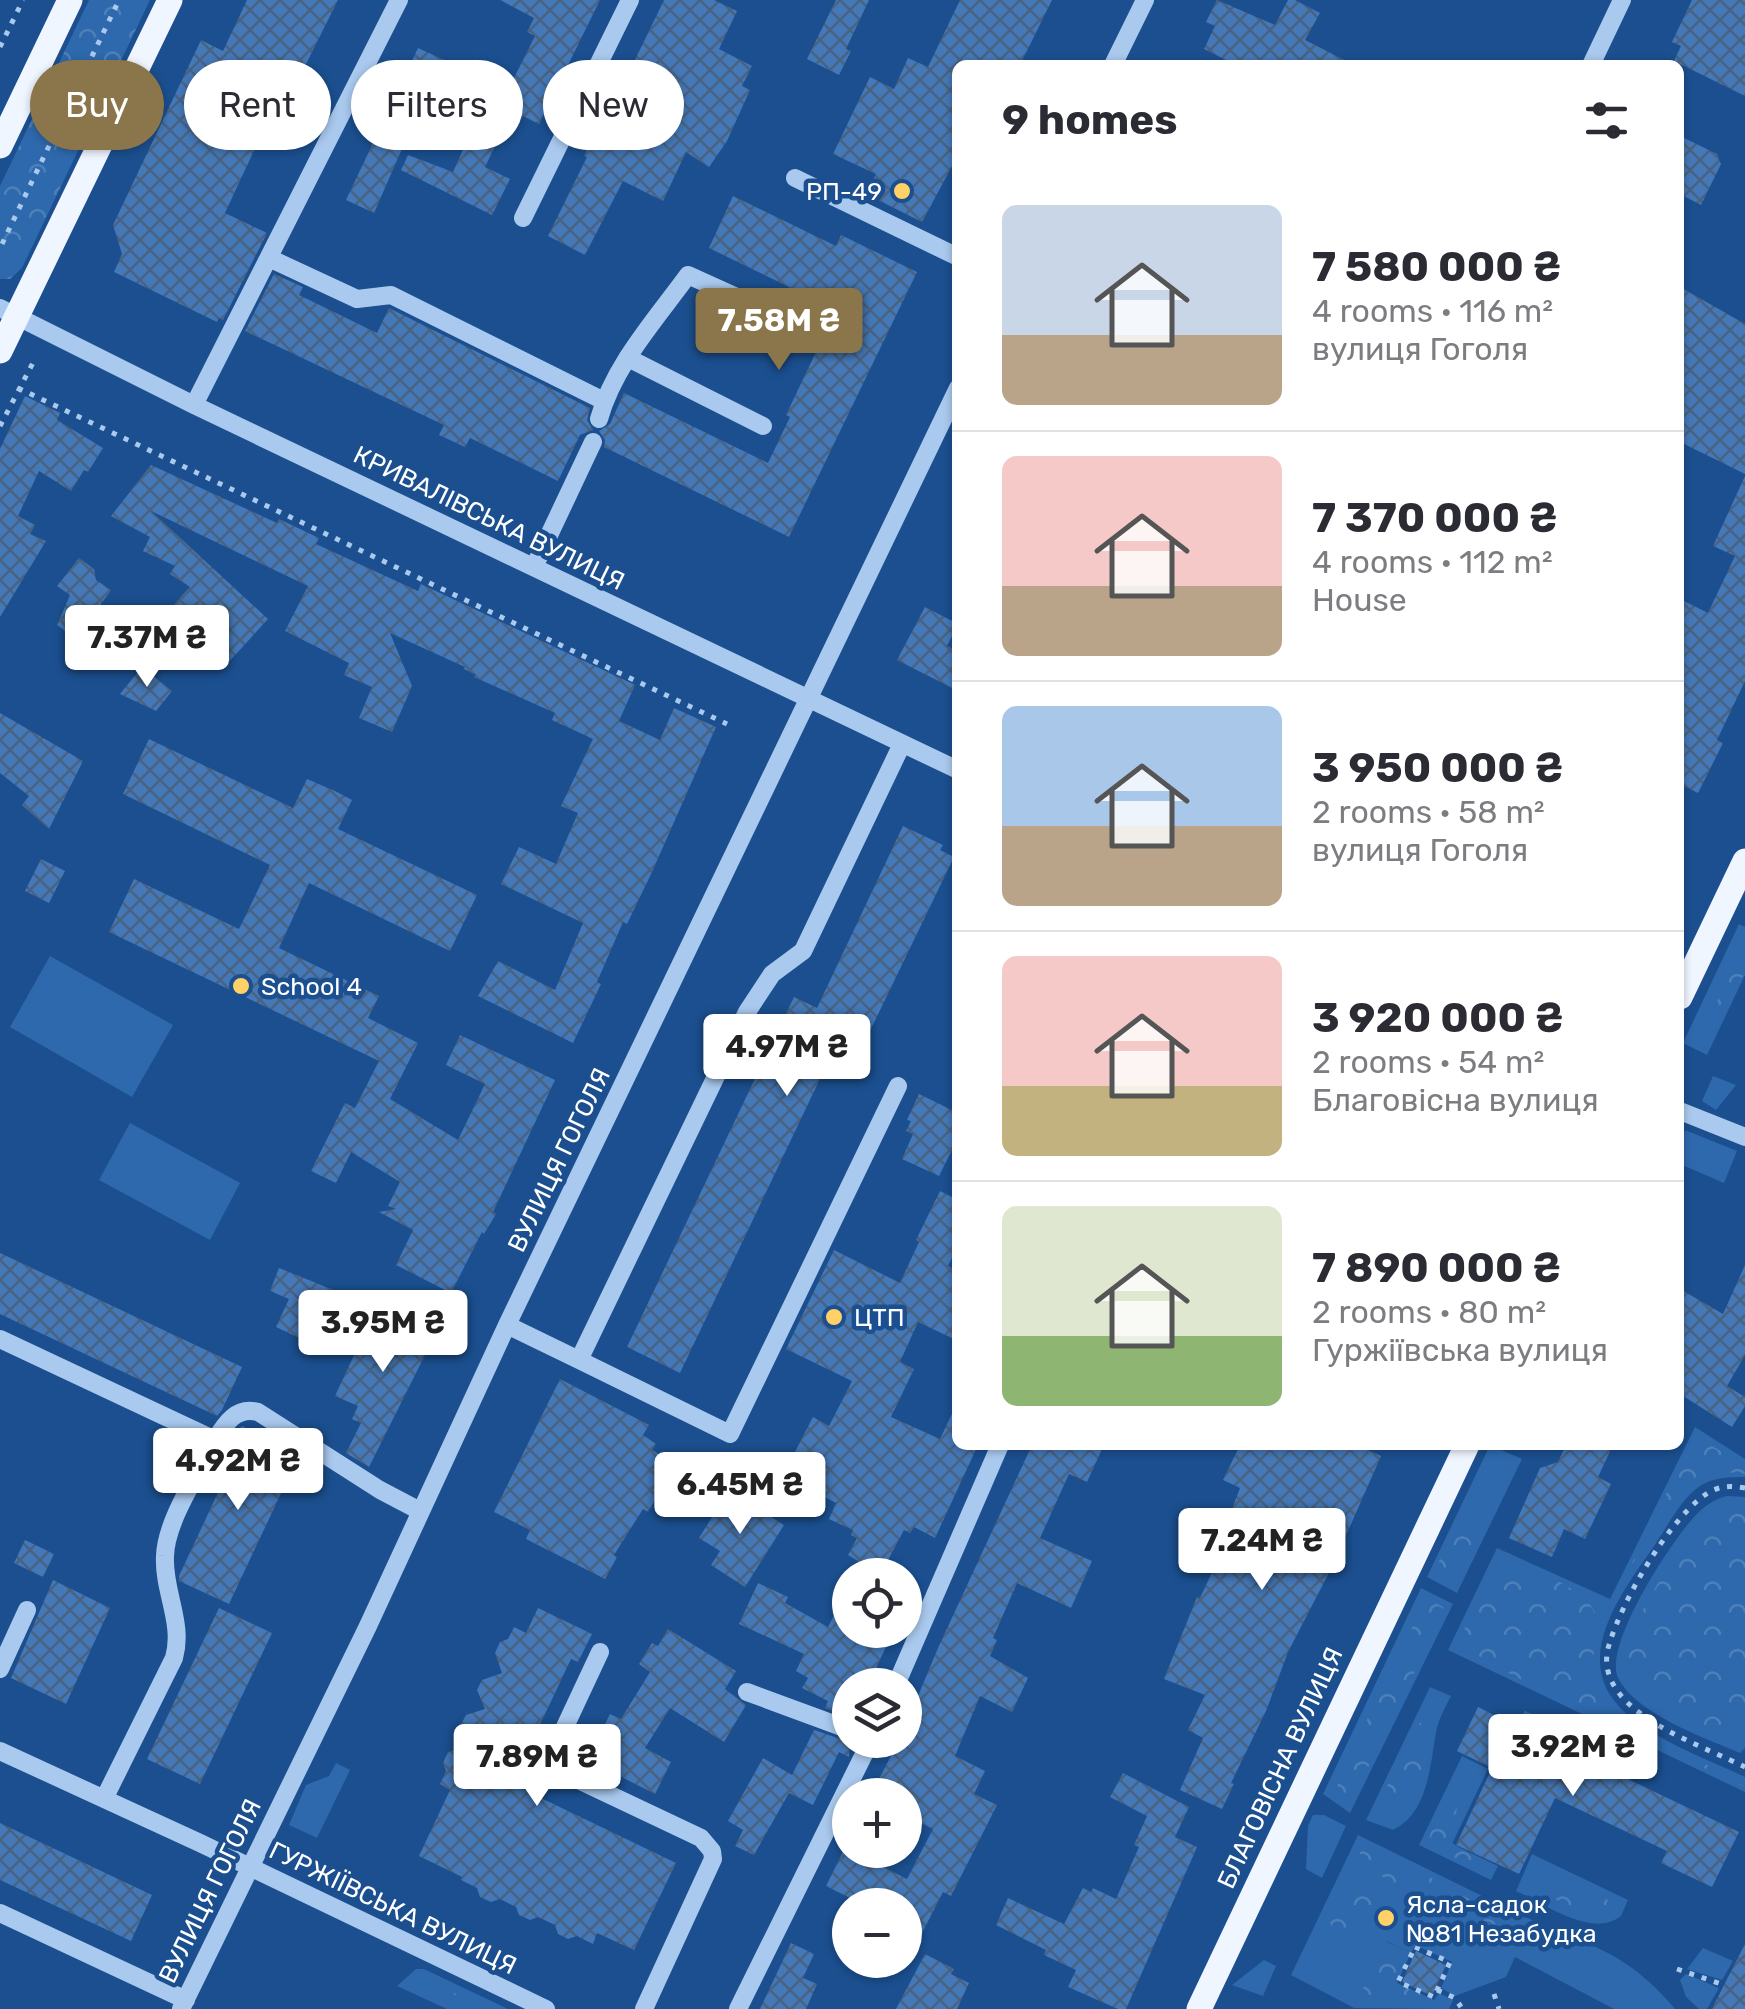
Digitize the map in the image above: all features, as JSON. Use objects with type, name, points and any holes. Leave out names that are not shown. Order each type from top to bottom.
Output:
[{"type":"main road","points":[[0,146],[70,0]]},
{"type":"main road","points":[[0,351],[8,312],[170,0]]},
{"type":"main road","points":[[1684,989],[1745,861]]},
{"type":"main road","name":"БЛАГОВІСНА ВУЛИЦЯ","points":[[1198,2009],[1465,1450]]},
{"type":"street","points":[[194,405],[400,0]]},
{"type":"street","points":[[523,218],[630,0]]},
{"type":"street","points":[[1116,60],[1145,0]]},
{"type":"street","points":[[1592,60],[1622,0]]},
{"type":"street","points":[[794,178],[952,254]]},
{"type":"street","points":[[269,258],[357,300],[391,295],[602,410],[628,358],[688,274],[807,329]]},
{"type":"street","name":"КРИВАЛІВСЬКА ВУЛИЦЯ","points":[[8,312],[952,767]]},
{"type":"street","points":[[628,358],[763,426]]},
{"type":"street","name":"ВУЛИЦЯ ГОГОЛЯ","points":[[184,2004],[952,400]]},
{"type":"street","points":[[534,567],[593,442]]},
{"type":"street","points":[[579,1360],[747,1012],[772,974],[804,952],[902,744]]},
{"type":"street","points":[[508,1325],[730,1434],[898,1086]]},
{"type":"street","points":[[1684,1113],[1745,1137]]},
{"type":"street","points":[[0,1339],[215,1440]]},
{"type":"street","points":[[104,1799],[174,1658],[178,1636],[165,1568],[166,1542],[215,1440],[237,1414],[258,1412],[420,1511]]},
{"type":"street","points":[[903,1668],[998,1450]]},
{"type":"street","points":[[0,1669],[28,1610]]},
{"type":"street","points":[[600,1652],[556,1746],[555,1762],[566,1774],[700,1838],[712,1851],[713,1859],[644,2009]]},
{"type":"street","points":[[747,1692],[832,1723]]},
{"type":"street","name":"ГУРЖІЇВСЬКА ВУЛИЦЯ","points":[[0,1751],[546,2009]]},
{"type":"street","points":[[738,2009],[863,1758]]},
{"type":"street","points":[[0,1912],[184,2004]]},
{"type":"path","points":[[0,47],[23,0]]},
{"type":"path","points":[[14,250],[1,244],[119,0]]},
{"type":"path","points":[[0,426],[36,357]]},
{"type":"path","points":[[18,388],[727,724]]},
{"type":"path","points":[[0,398],[11,403]]},
{"type":"path","points":[[1745,1488],[1730,1485],[1712,1491],[1675,1526],[1628,1602],[1609,1646],[1607,1664],[1613,1684],[1638,1712],[1745,1767]]},
{"type":"path","points":[[1549,1722],[1553,1712]]},
{"type":"path","points":[[1415,1947],[1450,1962],[1437,1990],[1434,1997],[1398,1982],[1415,1947]]},
{"type":"path","points":[[1676,1970],[1724,1985]]},
{"type":"path","points":[[1437,1990],[1454,1998],[1461,2007]]},
{"type":"path","points":[[1494,1994],[1500,2009]]},
{"type":"green space","points":[[89,0],[150,0],[121,60],[60,60]]},
{"type":"green space","points":[[30,123],[30,150],[78,150],[22,268],[10,279],[0,279],[0,186]]},
{"type":"green space","points":[[1739,924],[1745,927],[1745,975],[1707,1055],[1684,1041]]},
{"type":"green space","points":[[1745,955],[1745,972],[1723,1016],[1717,1020],[1713,1017],[1720,992]]},
{"type":"green space","points":[[50,956],[173,1025],[132,1097],[10,1027]]},
{"type":"green space","points":[[1713,1076],[1736,1085],[1716,1110],[1702,1101]]},
{"type":"green space","points":[[130,1123],[240,1183],[210,1240],[99,1180]]},
{"type":"green space","points":[[1684,1133],[1737,1151],[1724,1183],[1684,1166]]},
{"type":"green space","points":[[1695,1427],[1745,1459],[1745,1477],[1705,1483],[1682,1504],[1612,1613],[1600,1653],[1601,1673],[1609,1693],[1634,1720],[1670,1742],[1745,1777],[1745,1792],[1448,1650],[1497,1548],[1610,1599]]},
{"type":"green space","points":[[1705,1442],[1745,1465],[1745,1474],[1725,1473],[1692,1488],[1665,1517],[1631,1565],[1684,1458],[1696,1444]]},
{"type":"green space","points":[[1488,1450],[1501,1450],[1522,1459],[1457,1593],[1427,1577]]},
{"type":"green space","points":[[1727,1496],[1745,1497],[1745,1748],[1740,1753],[1655,1714],[1627,1691],[1618,1678],[1616,1663],[1630,1619],[1671,1547],[1702,1509]]},
{"type":"green space","points":[[1724,1513],[1745,1513],[1745,1706],[1733,1738],[1675,1714],[1644,1693],[1629,1675],[1634,1632],[1658,1584],[1691,1540]]},
{"type":"green space","points":[[1456,1531],[1465,1531],[1473,1541],[1463,1572],[1450,1583],[1439,1575],[1437,1567]]},
{"type":"green space","points":[[1506,1564],[1562,1583],[1588,1602],[1598,1624],[1593,1658],[1596,1683],[1629,1721],[1682,1753],[1745,1783],[1745,1787],[1561,1702],[1466,1649],[1462,1644],[1476,1598],[1490,1577]]},
{"type":"green space","points":[[1421,1588],[1453,1604],[1350,1813],[1323,1794]]},
{"type":"green space","points":[[1432,1601],[1443,1607],[1443,1614],[1358,1788],[1350,1800],[1336,1796],[1339,1777],[1411,1629]]},
{"type":"green space","points":[[1430,1687],[1451,1696],[1438,1723],[1420,1801],[1405,1822],[1393,1830],[1366,1820]]},
{"type":"green space","points":[[1434,1697],[1440,1706],[1415,1795],[1401,1812],[1376,1817],[1390,1778]]},
{"type":"green space","points":[[1462,1756],[1488,1769],[1452,1844],[1498,1866],[1491,1880],[1419,1845]]},
{"type":"green space","points":[[336,1763],[350,1770],[317,1838],[289,1825],[306,1785],[329,1776]]},
{"type":"green space","points":[[1461,1775],[1461,1795],[1448,1840],[1483,1864],[1486,1873],[1427,1844],[1436,1818]]},
{"type":"green space","points":[[1313,1815],[1324,1815],[1346,1826],[1322,1878],[1306,1869],[1308,1826]]},
{"type":"green space","points":[[1358,1835],[1603,1951],[1639,1973],[1675,2009],[1614,2009],[1515,1957],[1506,1977],[1455,1996],[1441,1988],[1452,1962],[1415,1945],[1411,1953],[1386,1941],[1354,2008],[1291,1975]]},
{"type":"green space","points":[[1366,1846],[1543,1932],[1539,1946],[1521,1944],[1385,1879],[1358,1858]]},
{"type":"green space","points":[[1532,1854],[1628,1900],[1621,1916],[1609,1922],[1583,1922],[1516,1891]]},
{"type":"green space","points":[[1352,1875],[1370,1884],[1380,1902],[1362,1930],[1345,1935],[1333,1932],[1330,1922]]},
{"type":"green space","points":[[1566,1882],[1598,1892],[1616,1907],[1597,1912],[1579,1910],[1544,1891],[1543,1886]]},
{"type":"green space","points":[[1385,1941],[1411,1953],[1397,1983],[1434,2000],[1439,1993],[1453,2000],[1449,2009],[1354,2008]]},
{"type":"green space","points":[[1703,1948],[1733,1961],[1722,1980],[1687,1969]]},
{"type":"green space","points":[[1264,1960],[1276,1966],[1263,1996],[1232,1985]]},
{"type":"green space","points":[[416,1969],[424,1969],[508,2009],[447,2009],[397,1986]]},
{"type":"green space","points":[[1686,1974],[1719,1988],[1707,2009],[1699,2009],[1686,1997],[1680,1980]]},
{"type":"green space","points":[[419,1979],[494,2009],[455,2009],[414,1985]]},
{"type":"building","points":[[247,0],[338,0],[308,60],[191,60],[201,40],[223,51]]},
{"type":"building","points":[[500,0],[600,0],[570,60],[543,60],[543,116],[539,124],[523,116],[523,60],[535,36],[527,32],[534,18]]},
{"type":"building","points":[[664,0],[714,0],[737,11],[719,49],[752,66],[742,86],[750,90],[727,141],[709,167],[686,152],[663,201],[623,181],[585,255],[548,236],[587,157],[587,150],[684,150],[684,60],[635,60]]},
{"type":"building","points":[[836,0],[869,0],[846,49],[851,51],[839,75],[807,59]]},
{"type":"building","points":[[960,0],[1052,0],[1022,60],[952,60],[952,166],[922,222],[866,194],[876,174],[833,154],[870,77],[894,89],[908,58],[928,67]]},
{"type":"building","points":[[1217,0],[1275,25],[1288,0],[1295,0],[1320,13],[1305,40],[1344,60],[1226,60],[1204,49],[1215,26],[1206,22]]},
{"type":"building","points":[[1692,0],[1745,0],[1745,96],[1684,66],[1684,60],[1674,60],[1681,46],[1672,42]]},
{"type":"building","points":[[418,48],[444,60],[412,60]]},
{"type":"building","points":[[184,76],[184,150],[254,150],[225,213],[267,233],[223,320],[219,318],[217,322],[114,272],[122,254],[113,225],[149,150],[164,150],[164,118]]},
{"type":"building","points":[[1684,138],[1717,154],[1721,164],[1701,205],[1684,196]]},
{"type":"building","points":[[370,150],[402,150],[374,213],[346,200]]},
{"type":"building","points":[[463,150],[493,150],[485,167],[510,179],[492,215],[401,170],[408,155],[453,172]]},
{"type":"building","points":[[733,196],[836,246],[841,235],[917,272],[789,537],[604,447],[605,440],[599,431],[610,424],[624,393],[768,463],[790,417],[786,415],[836,310],[709,248]]},
{"type":"building","points":[[274,274],[303,287],[299,295],[377,333],[389,308],[590,408],[587,420],[593,430],[580,435],[558,481],[470,438],[465,447],[439,435],[444,425],[245,331]]},
{"type":"building","points":[[1684,289],[1745,324],[1745,474],[1684,444]]},
{"type":"building","points":[[25,396],[60,413],[57,420],[103,448],[71,491],[39,471],[18,516],[35,525],[30,534],[46,541],[0,617],[0,449]]},
{"type":"building","points":[[151,465],[277,523],[279,519],[319,538],[316,544],[418,591],[421,584],[635,685],[619,721],[660,740],[674,708],[716,727],[652,872],[627,924],[623,922],[597,982],[601,984],[573,1043],[478,996],[498,961],[555,990],[583,923],[501,884],[519,847],[556,864],[578,813],[561,806],[593,739],[552,720],[555,713],[390,633],[412,686],[392,732],[359,718],[372,687],[344,675],[349,663],[285,631],[308,586],[151,511],[268,619],[226,665],[181,625],[184,622],[170,609],[190,587],[170,574],[175,566],[143,551],[150,537],[111,516]]},
{"type":"building","points":[[1745,476],[1745,681],[1717,740],[1723,743],[1698,793],[1684,786],[1684,601],[1708,613],[1735,556],[1713,546]]},
{"type":"building","points":[[79,558],[94,569],[96,580],[111,590],[89,621],[106,633],[93,652],[57,625],[70,595],[57,586]]},
{"type":"building","points":[[925,607],[952,621],[947,646],[952,648],[952,688],[897,660]]},
{"type":"building","points":[[142,667],[172,691],[156,711],[120,694]]},
{"type":"building","points":[[0,713],[83,761],[49,829],[22,805],[29,796],[0,773]]},
{"type":"building","points":[[149,739],[293,808],[307,779],[335,791],[352,800],[338,829],[477,895],[450,951],[309,883],[279,948],[379,996],[368,1018],[418,1043],[390,1099],[458,1140],[485,1084],[446,1065],[460,1035],[555,1080],[493,1212],[496,1214],[482,1232],[451,1293],[396,1265],[413,1230],[379,1212],[396,1209],[388,1206],[400,1182],[351,1152],[336,1183],[311,1171],[345,1103],[355,1108],[379,1061],[109,932],[134,879],[239,929],[270,865],[123,794]]},
{"type":"building","points":[[903,826],[943,845],[940,850],[952,856],[952,861],[869,1033],[847,1022],[680,1373],[627,1347],[794,997],[817,1008]]},
{"type":"building","points":[[41,859],[65,871],[49,903],[25,891]]},
{"type":"building","points":[[919,1094],[952,1110],[952,1150],[939,1176],[902,1159],[913,1134],[906,1131],[911,1121],[907,1120]]},
{"type":"building","points":[[940,1191],[952,1197],[952,1258],[948,1266],[952,1268],[952,1338],[918,1322],[900,1362],[914,1369],[891,1417],[940,1439],[952,1414],[952,1450],[976,1450],[935,1538],[914,1527],[910,1533],[904,1530],[889,1558],[853,1558],[848,1555],[857,1538],[851,1535],[853,1530],[829,1519],[836,1503],[783,1475],[813,1417],[829,1426],[852,1381],[786,1349],[834,1250],[900,1283],[919,1242],[916,1240]]},
{"type":"building","points":[[0,1253],[242,1367],[222,1410],[217,1416],[0,1314]]},
{"type":"building","points":[[1745,1265],[1745,1355],[1727,1386],[1745,1397],[1745,1406],[1732,1427],[1684,1397],[1684,1291],[1723,1314]]},
{"type":"building","points":[[279,1268],[341,1293],[312,1344],[276,1327],[289,1299],[270,1291]]},
{"type":"building","points":[[379,1302],[438,1329],[369,1467],[346,1453],[361,1423],[352,1419],[358,1406],[335,1396]]},
{"type":"building","points":[[560,1379],[649,1425],[643,1435],[656,1444],[652,1450],[676,1464],[648,1512],[643,1509],[614,1555],[617,1557],[605,1579],[526,1539],[530,1530],[494,1512]]},
{"type":"building","points":[[242,1426],[300,1453],[229,1604],[179,1581],[179,1576],[228,1471],[220,1466]]},
{"type":"building","points":[[1030,1450],[1102,1450],[1087,1482],[1069,1474],[1040,1538],[1092,1561],[1071,1608],[1017,1583],[993,1638],[997,1640],[990,1656],[1028,1678],[1012,1712],[980,1696],[955,1756],[985,1771],[974,1794],[997,1805],[951,1896],[943,1892],[922,1933],[922,1888],[826,1886],[835,1868],[885,1868],[907,1879],[913,1868],[922,1868],[922,1850],[933,1829],[922,1824],[922,1778],[880,1778],[890,1758],[922,1758],[922,1686]]},
{"type":"building","points":[[1238,1450],[1368,1450],[1381,1456],[1334,1563],[1288,1652],[1222,1809],[1180,1790],[1203,1738],[1188,1730],[1205,1695],[1164,1679],[1197,1597],[1200,1598],[1223,1549],[1218,1546],[1240,1488],[1223,1480]]},
{"type":"building","points":[[1564,1450],[1611,1450],[1598,1477],[1611,1484],[1585,1539],[1564,1529],[1552,1557],[1509,1538],[1540,1468],[1558,1462]]},
{"type":"building","points":[[729,1490],[784,1525],[745,1587],[711,1565],[720,1551],[699,1538]]},
{"type":"building","points":[[25,1540],[54,1554],[43,1577],[14,1563]]},
{"type":"building","points":[[53,1580],[110,1608],[66,1704],[11,1678]]},
{"type":"building","points":[[758,1583],[788,1597],[785,1603],[828,1627],[832,1619],[832,1648],[885,1648],[876,1668],[832,1668],[832,1711],[825,1708],[828,1701],[802,1688],[808,1678],[796,1671],[804,1654],[739,1624]]},
{"type":"building","points":[[219,1608],[272,1633],[200,1784],[147,1759]]},
{"type":"building","points":[[538,1608],[592,1634],[578,1662],[571,1659],[512,1784],[676,1863],[634,1950],[597,1933],[593,1944],[577,1936],[568,1939],[558,1934],[555,1925],[538,1917],[530,1920],[519,1915],[516,1907],[500,1899],[491,1902],[480,1897],[477,1888],[461,1880],[462,1877],[419,1856],[450,1790],[440,1784],[446,1771],[443,1763],[448,1752],[468,1746],[460,1726],[466,1715],[485,1709],[477,1690],[482,1680],[502,1673],[495,1653],[500,1642],[508,1639],[514,1627],[526,1633]]},
{"type":"building","points":[[668,1629],[736,1671],[725,1689],[746,1705],[724,1742],[670,1708],[645,1748],[671,1762],[655,1794],[594,1763],[607,1737],[600,1734],[610,1714],[621,1719],[650,1672],[639,1664],[652,1643],[658,1646]]},
{"type":"building","points":[[1478,1707],[1518,1727],[1525,1711],[1578,1736],[1571,1752],[1739,1832],[1712,1887],[1661,1863],[1667,1851],[1555,1798],[1519,1874],[1456,1845],[1492,1768],[1457,1751]]},
{"type":"building","points":[[814,1730],[832,1736],[832,1758],[836,1758],[813,1805],[789,1793],[754,1855],[735,1846],[743,1830],[728,1821],[763,1758],[792,1775]]},
{"type":"building","points":[[1123,1773],[1189,1807],[1175,1837],[1197,1847],[1126,2009],[1118,2009],[1068,1987],[1076,1970],[996,1925],[1008,1898],[1064,1924],[1083,1888],[1091,1892],[1093,1888],[1116,1899],[1139,1847],[1134,1845],[1147,1816],[1110,1797]]},
{"type":"building","points":[[0,1823],[152,1895],[131,1941],[0,1880]]},
{"type":"building","points":[[791,1943],[814,1954],[803,1978],[817,1984],[806,2009],[760,2009]]},
{"type":"building","points":[[1745,1944],[1745,2009],[1712,2009],[1724,1985]]},
{"type":"building","points":[[1416,1951],[1446,1965],[1432,1996],[1402,1982]]},
{"type":"building","points":[[925,1954],[954,1969],[951,1974],[969,1983],[957,2009],[896,2009],[912,1978],[922,1978]]},
{"type":"place","name":"РП-49","points":[[902,191]]},
{"type":"place","name":"School 4","points":[[241,986]]},
{"type":"place","name":"ЦТП","points":[[834,1317]]},
{"type":"place","name":"Ясла-садок №81 Незабудка","points":[[1386,1918]]}]
